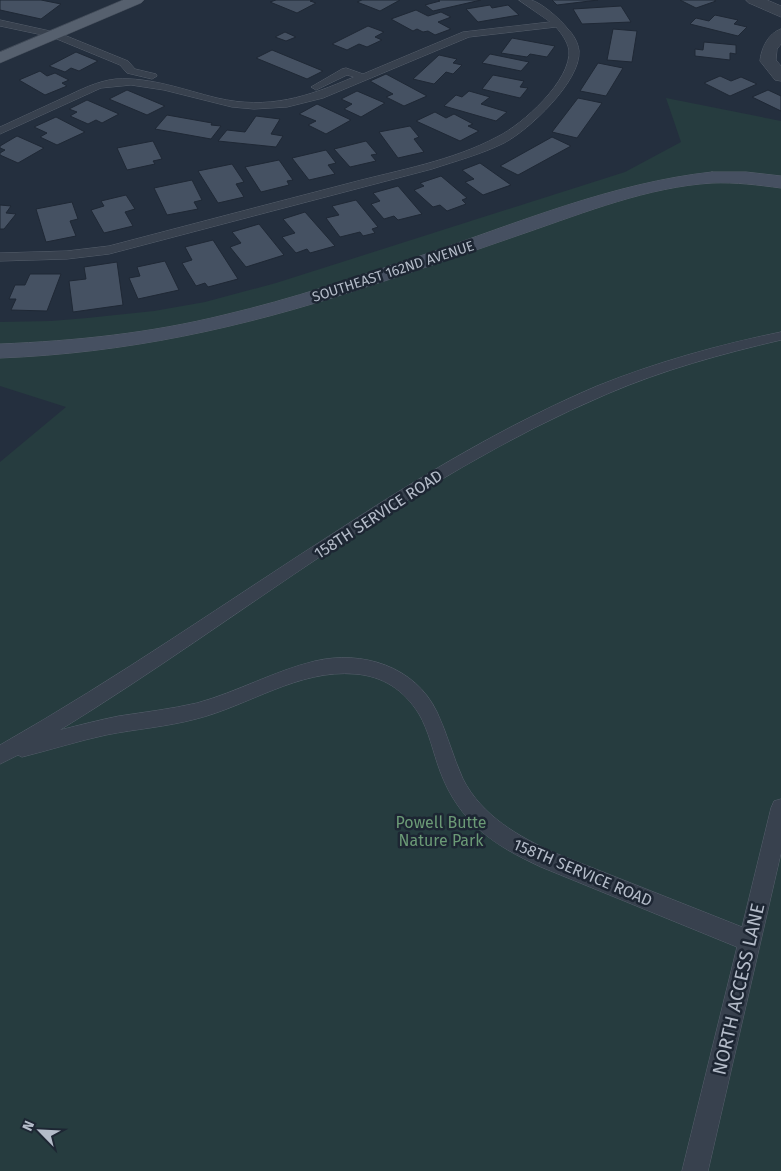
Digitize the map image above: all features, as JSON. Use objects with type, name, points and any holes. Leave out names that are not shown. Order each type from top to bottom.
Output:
[{"type":"main road","points":[[0,58],[136,0]]},
{"type":"street","points":[[754,0],[781,12]]},
{"type":"street","points":[[777,38],[769,49],[768,62],[781,76]]},
{"type":"street","name":"SOUTHEAST 162ND AVENUE","points":[[0,351],[60,348],[156,336],[254,315],[654,185],[714,176],[743,177],[781,182]]},
{"type":"lane","points":[[0,257],[67,255],[108,250],[428,166],[473,152],[521,129],[540,112],[564,78],[574,59],[574,51],[569,36],[542,10],[524,0]]},
{"type":"lane","points":[[0,23],[55,35],[124,63],[131,71],[239,98],[275,98],[311,90],[346,71],[363,77]]},
{"type":"lane","points":[[0,131],[113,81],[134,82],[232,104],[265,106],[308,100],[467,34],[557,24]]},
{"type":"lane","name":"158TH SERVICE ROAD","points":[[2,754],[103,694],[407,494],[506,435],[546,415],[636,376],[719,350],[781,336]]},
{"type":"lane","name":"158TH SERVICE ROAD","points":[[2,754],[107,727],[196,711],[319,668],[357,666],[382,671],[399,678],[414,691],[428,712],[456,784],[463,797],[486,824],[527,851],[750,941]]},
{"type":"lane","name":"NORTH ACCESS LANE","points":[[695,1171],[781,808]]},
{"type":"green space","name":"Powell Butte Nature Park","points":[[666,98],[781,121],[781,1171],[0,1171],[0,462],[66,407],[0,386],[0,322],[87,318],[154,311],[205,302],[276,283],[625,172],[681,142]]},
{"type":"building","points":[[0,0],[41,0],[61,4],[41,19],[0,10]]},
{"type":"building","points":[[276,0],[313,0],[310,1],[316,3],[297,13],[270,2]]},
{"type":"building","points":[[362,0],[400,0],[380,11],[357,2]]},
{"type":"building","points":[[438,0],[481,0],[433,11],[425,5],[440,1]]},
{"type":"building","points":[[552,0],[598,0],[557,5]]},
{"type":"building","points":[[680,0],[714,0],[716,1],[696,8]]},
{"type":"building","points":[[490,5],[492,8],[508,5],[519,15],[478,22],[466,9]]},
{"type":"building","points":[[621,6],[631,22],[582,24],[573,9]]},
{"type":"building","points":[[416,10],[428,16],[441,12],[451,17],[438,22],[451,29],[435,35],[428,31],[423,32],[417,29],[413,31],[391,19]]},
{"type":"building","points":[[715,15],[738,20],[734,24],[747,27],[738,36],[690,24],[696,18],[709,21]]},
{"type":"building","points":[[368,26],[384,32],[375,37],[382,40],[367,47],[359,44],[347,50],[332,44]]},
{"type":"building","points":[[613,29],[637,31],[632,62],[607,60]]},
{"type":"building","points":[[285,32],[296,37],[286,41],[275,37]]},
{"type":"building","points":[[512,38],[555,46],[547,57],[530,54],[527,57],[501,53]]},
{"type":"building","points":[[704,42],[736,45],[736,54],[730,53],[730,60],[695,56],[695,49],[703,50]]},
{"type":"building","points":[[272,50],[323,71],[307,79],[256,58]]},
{"type":"building","points":[[76,52],[98,61],[79,71],[71,68],[65,72],[49,66]]},
{"type":"building","points":[[490,54],[529,62],[521,71],[482,63]]},
{"type":"building","points":[[439,55],[457,59],[453,63],[462,65],[453,74],[446,72],[434,84],[413,79]]},
{"type":"building","points":[[598,63],[623,68],[606,96],[580,91]]},
{"type":"building","points":[[40,71],[47,76],[55,73],[69,80],[62,83],[67,86],[45,95],[19,80]]},
{"type":"building","points":[[386,74],[427,96],[404,106],[386,97],[393,94],[370,81]]},
{"type":"building","points":[[493,75],[524,81],[520,87],[528,88],[520,98],[482,89]]},
{"type":"building","points":[[720,76],[731,81],[741,77],[757,84],[730,96],[704,83]]},
{"type":"building","points":[[127,90],[165,106],[147,115],[109,99]]},
{"type":"building","points":[[768,90],[781,96],[781,111],[752,97]]},
{"type":"building","points":[[357,91],[385,103],[361,117],[344,109],[352,104],[341,99]]},
{"type":"building","points":[[469,91],[490,97],[481,104],[507,112],[496,121],[444,106],[456,95],[462,97]]},
{"type":"building","points":[[578,98],[602,103],[577,138],[552,132]]},
{"type":"building","points":[[87,100],[119,114],[102,123],[96,120],[88,124],[70,116],[77,112],[69,109]]},
{"type":"building","points":[[317,104],[351,120],[326,134],[308,125],[316,121],[299,114]]},
{"type":"building","points":[[435,112],[446,118],[454,114],[473,124],[468,126],[479,131],[460,141],[416,121]]},
{"type":"building","points":[[167,115],[221,126],[211,139],[155,129]]},
{"type":"building","points":[[256,116],[280,119],[271,134],[283,136],[276,147],[218,141],[227,130],[245,132]]},
{"type":"building","points":[[56,117],[85,132],[57,145],[40,137],[47,133],[34,127]]},
{"type":"building","points":[[410,126],[419,137],[414,139],[424,152],[398,158],[379,132]]},
{"type":"building","points":[[17,136],[44,148],[18,163],[0,155],[5,150],[0,148],[0,146]]},
{"type":"building","points":[[552,137],[571,146],[518,175],[500,166]]},
{"type":"building","points":[[153,141],[162,159],[153,161],[155,164],[127,170],[117,148]]},
{"type":"building","points":[[366,141],[377,154],[371,155],[376,161],[350,167],[334,149]]},
{"type":"building","points":[[326,150],[336,163],[328,165],[335,174],[309,180],[292,158]]},
{"type":"building","points":[[279,160],[293,180],[287,181],[289,185],[261,192],[245,167]]},
{"type":"building","points":[[480,163],[511,185],[483,195],[465,182],[474,179],[462,170]]},
{"type":"building","points":[[232,164],[244,182],[236,184],[244,197],[218,203],[198,171]]},
{"type":"building","points":[[441,176],[467,198],[462,200],[466,204],[447,211],[440,205],[433,207],[414,190],[424,186],[420,183]]},
{"type":"building","points":[[192,180],[202,200],[194,202],[198,209],[167,215],[154,188]]},
{"type":"building","points":[[398,186],[422,214],[398,220],[394,216],[384,219],[371,204],[380,201],[373,193]]},
{"type":"building","points":[[126,195],[135,209],[125,212],[133,226],[104,233],[91,210],[104,206],[101,201]]},
{"type":"building","points":[[356,200],[378,227],[372,229],[375,233],[363,236],[360,232],[340,237],[326,218],[339,215],[332,206]]},
{"type":"building","points":[[72,202],[78,219],[70,221],[76,236],[46,242],[36,209]]},
{"type":"building","points":[[0,205],[11,206],[6,213],[16,214],[4,229],[0,229]]},
{"type":"building","points":[[305,212],[335,246],[310,253],[307,249],[296,253],[282,237],[295,233],[283,219]]},
{"type":"building","points":[[259,224],[284,255],[246,267],[230,247],[241,243],[232,232]]},
{"type":"building","points":[[213,240],[238,279],[208,287],[205,283],[196,286],[182,263],[192,260],[185,247]]},
{"type":"building","points":[[165,261],[179,290],[138,299],[129,278],[140,276],[137,267]]},
{"type":"building","points":[[117,262],[123,305],[73,312],[69,281],[86,279],[84,267]]},
{"type":"building","points":[[30,274],[61,274],[47,311],[11,310],[16,299],[9,299],[15,285],[25,285]]}]
